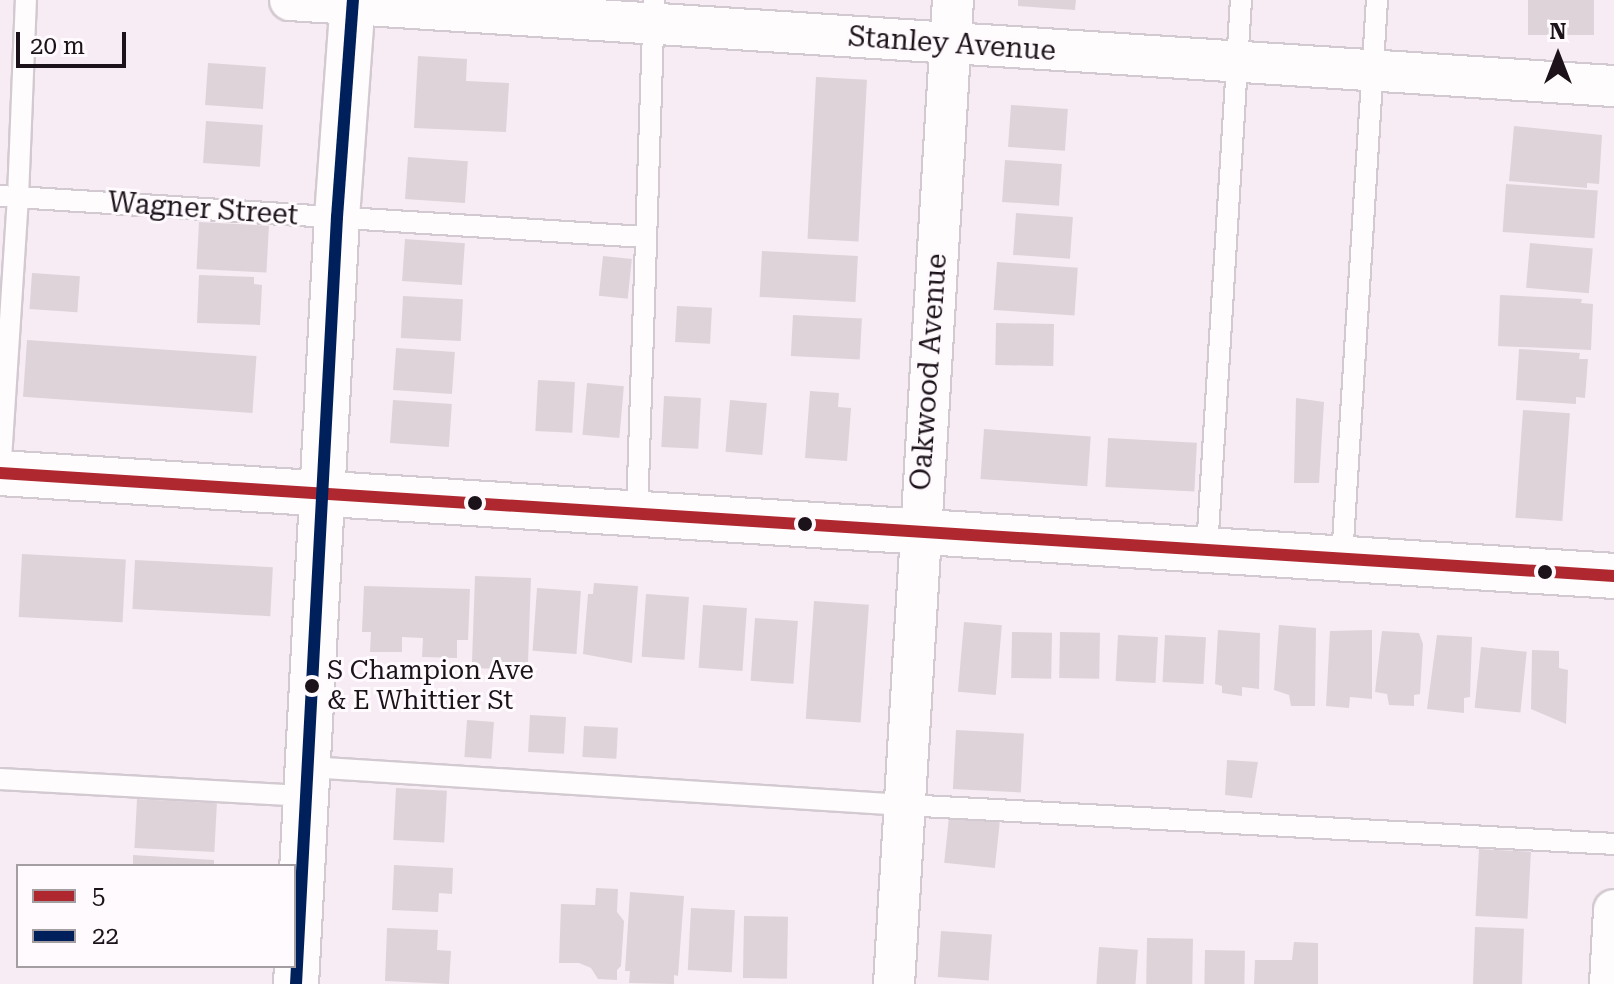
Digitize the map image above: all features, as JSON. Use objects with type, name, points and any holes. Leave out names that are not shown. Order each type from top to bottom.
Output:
[{"type":"street","name":"Stanley Avenue","points":[[290,0],[653,12],[950,44],[1614,86]]},
{"type":"street","name":"Oakwood Avenue","points":[[894,984],[953,0]]},
{"type":"street","points":[[296,984],[337,217],[352,2]]},
{"type":"street","points":[[0,475],[1614,576]]},
{"type":"street","points":[[1610,984],[1614,910]]},
{"type":"lane","points":[[0,475],[9,197],[26,0]]},
{"type":"lane","points":[[1207,549],[1241,0]]},
{"type":"lane","points":[[1342,558],[1377,0]]},
{"type":"lane","points":[[637,513],[653,12]]},
{"type":"lane","name":"Wagner Street","points":[[9,197],[645,237]]},
{"type":"lane","points":[[0,779],[308,782],[904,805],[1614,844]]},
{"type":"building","points":[[1018,0],[1076,0],[1075,10],[1018,6]]},
{"type":"building","points":[[1528,0],[1594,0],[1594,35],[1528,35]]},
{"type":"building","points":[[418,56],[467,59],[466,81],[509,83],[506,132],[414,128]]},
{"type":"building","points":[[208,63],[266,67],[263,109],[205,105]]},
{"type":"building","points":[[816,77],[867,80],[858,241],[808,239]]},
{"type":"building","points":[[1011,105],[1068,109],[1065,151],[1008,147]]},
{"type":"building","points":[[206,121],[263,125],[260,167],[203,163]]},
{"type":"building","points":[[1514,126],[1602,135],[1599,184],[1587,183],[1587,188],[1509,181]]},
{"type":"building","points":[[408,157],[468,161],[465,203],[405,199]]},
{"type":"building","points":[[1005,160],[1062,164],[1059,206],[1002,202]]},
{"type":"building","points":[[1506,184],[1598,190],[1594,238],[1503,232]]},
{"type":"building","points":[[1016,213],[1073,217],[1070,259],[1013,255]]},
{"type":"building","points":[[199,222],[269,226],[266,273],[197,269]]},
{"type":"building","points":[[405,239],[465,243],[462,285],[402,281]]},
{"type":"building","points":[[1530,243],[1593,248],[1589,293],[1526,288]]},
{"type":"building","points":[[762,251],[858,256],[855,302],[760,297]]},
{"type":"building","points":[[603,256],[632,259],[628,299],[599,296]]},
{"type":"building","points":[[997,262],[1078,268],[1074,316],[994,310]]},
{"type":"building","points":[[32,273],[80,276],[77,312],[29,309]]},
{"type":"building","points":[[199,275],[254,277],[254,284],[262,285],[260,325],[197,323]]},
{"type":"building","points":[[1500,295],[1582,299],[1581,303],[1593,304],[1591,350],[1498,346]]},
{"type":"building","points":[[403,296],[463,299],[461,341],[401,338]]},
{"type":"building","points":[[677,306],[712,308],[710,344],[675,342]]},
{"type":"building","points":[[793,315],[862,319],[860,360],[791,356]]},
{"type":"building","points":[[996,323],[1054,324],[1053,366],[995,365]]},
{"type":"building","points":[[27,340],[256,356],[252,413],[23,397]]},
{"type":"building","points":[[396,348],[455,352],[452,394],[393,390]]},
{"type":"building","points":[[1519,349],[1580,353],[1579,359],[1588,359],[1585,398],[1576,397],[1576,404],[1516,400]]},
{"type":"building","points":[[538,380],[575,382],[572,433],[535,431]]},
{"type":"building","points":[[587,383],[624,386],[619,438],[582,435]]},
{"type":"building","points":[[810,391],[839,393],[838,407],[851,408],[847,461],[805,458]]},
{"type":"building","points":[[664,396],[701,398],[698,449],[661,447]]},
{"type":"building","points":[[1296,398],[1324,402],[1319,483],[1294,483]]},
{"type":"building","points":[[393,400],[452,404],[449,447],[390,443]]},
{"type":"building","points":[[730,400],[767,403],[762,455],[725,452]]},
{"type":"building","points":[[1523,410],[1570,413],[1562,521],[1515,518]]},
{"type":"building","points":[[984,429],[1091,436],[1087,486],[981,479]]},
{"type":"building","points":[[1108,438],[1197,443],[1194,492],[1105,487]]},
{"type":"building","points":[[22,554],[126,559],[123,622],[19,617]]},
{"type":"building","points":[[135,560],[273,567],[270,616],[132,609]]},
{"type":"building","points":[[475,576],[531,578],[528,670],[472,668]]},
{"type":"building","points":[[594,583],[638,586],[632,663],[583,654],[588,594],[593,594]]},
{"type":"building","points":[[364,586],[470,589],[468,640],[457,640],[457,658],[422,657],[423,638],[402,637],[402,652],[370,652],[371,632],[362,632]]},
{"type":"building","points":[[537,588],[581,591],[576,654],[533,651]]},
{"type":"building","points":[[646,594],[689,597],[685,660],[642,657]]},
{"type":"building","points":[[814,601],[869,605],[861,723],[806,719]]},
{"type":"building","points":[[703,605],[747,608],[742,671],[699,668]]},
{"type":"building","points":[[755,618],[798,621],[794,684],[751,681]]},
{"type":"building","points":[[964,622],[1002,625],[996,695],[958,692]]},
{"type":"building","points":[[1279,625],[1316,628],[1315,706],[1291,706],[1289,695],[1274,690]]},
{"type":"building","points":[[1218,630],[1260,633],[1259,689],[1242,687],[1242,696],[1222,693],[1222,686],[1215,684]]},
{"type":"building","points":[[1372,630],[1372,699],[1350,697],[1349,708],[1326,706],[1330,631]]},
{"type":"building","points":[[1382,631],[1419,633],[1423,644],[1420,694],[1414,695],[1414,706],[1389,705],[1387,694],[1375,692]]},
{"type":"building","points":[[1012,632],[1052,633],[1051,679],[1011,678]]},
{"type":"building","points":[[1060,632],[1100,633],[1099,679],[1059,678]]},
{"type":"building","points":[[1118,635],[1158,637],[1156,683],[1116,681]]},
{"type":"building","points":[[1165,635],[1206,637],[1203,684],[1163,682]]},
{"type":"building","points":[[1437,635],[1472,637],[1470,697],[1464,698],[1464,713],[1427,709]]},
{"type":"building","points":[[1481,647],[1527,652],[1520,712],[1475,708]]},
{"type":"building","points":[[1532,650],[1559,651],[1559,668],[1568,670],[1566,724],[1531,709]]},
{"type":"building","points":[[530,715],[566,717],[564,754],[528,752]]},
{"type":"building","points":[[467,720],[494,722],[491,759],[464,757]]},
{"type":"building","points":[[584,726],[618,728],[616,759],[582,757]]},
{"type":"building","points":[[956,730],[1024,734],[1021,792],[953,789]]},
{"type":"building","points":[[1227,760],[1258,762],[1252,798],[1225,795]]},
{"type":"building","points":[[396,788],[447,791],[444,843],[393,840]]},
{"type":"building","points":[[137,799],[217,803],[214,852],[134,848]]},
{"type":"building","points":[[949,817],[1000,822],[995,868],[944,863]]},
{"type":"building","points":[[1479,849],[1531,852],[1527,919],[1475,916]]},
{"type":"building","points":[[133,855],[214,860],[214,864],[133,864]]},
{"type":"building","points":[[394,865],[453,868],[452,894],[439,893],[438,912],[392,910]]},
{"type":"building","points":[[596,888],[618,889],[617,912],[624,921],[617,980],[598,979],[591,968],[579,963],[559,963],[561,904],[595,905]]},
{"type":"building","points":[[630,892],[684,896],[678,976],[674,975],[674,984],[629,983],[630,971],[625,971]]},
{"type":"building","points":[[691,908],[735,910],[732,972],[688,970]]},
{"type":"building","points":[[744,916],[788,917],[787,979],[743,978]]},
{"type":"building","points":[[1475,927],[1524,929],[1522,984],[1473,984]]},
{"type":"building","points":[[387,928],[438,930],[437,950],[451,951],[449,984],[385,981]]},
{"type":"building","points":[[941,931],[992,935],[989,980],[938,977]]},
{"type":"building","points":[[1147,938],[1193,939],[1192,984],[1146,984]]},
{"type":"building","points":[[1294,942],[1318,943],[1318,984],[1254,984],[1255,960],[1292,960]]},
{"type":"building","points":[[1099,947],[1138,950],[1136,984],[1096,984]]},
{"type":"building","points":[[1205,950],[1245,951],[1244,984],[1204,984]]},
{"type":"transit line","name":"22","points":[[296,984],[337,217],[353,0]]},
{"type":"transit line","name":"5","points":[[0,473],[1614,576]]},
{"type":"place","name":"S Champion Ave & E Whittier St","points":[[312,686]]}]
